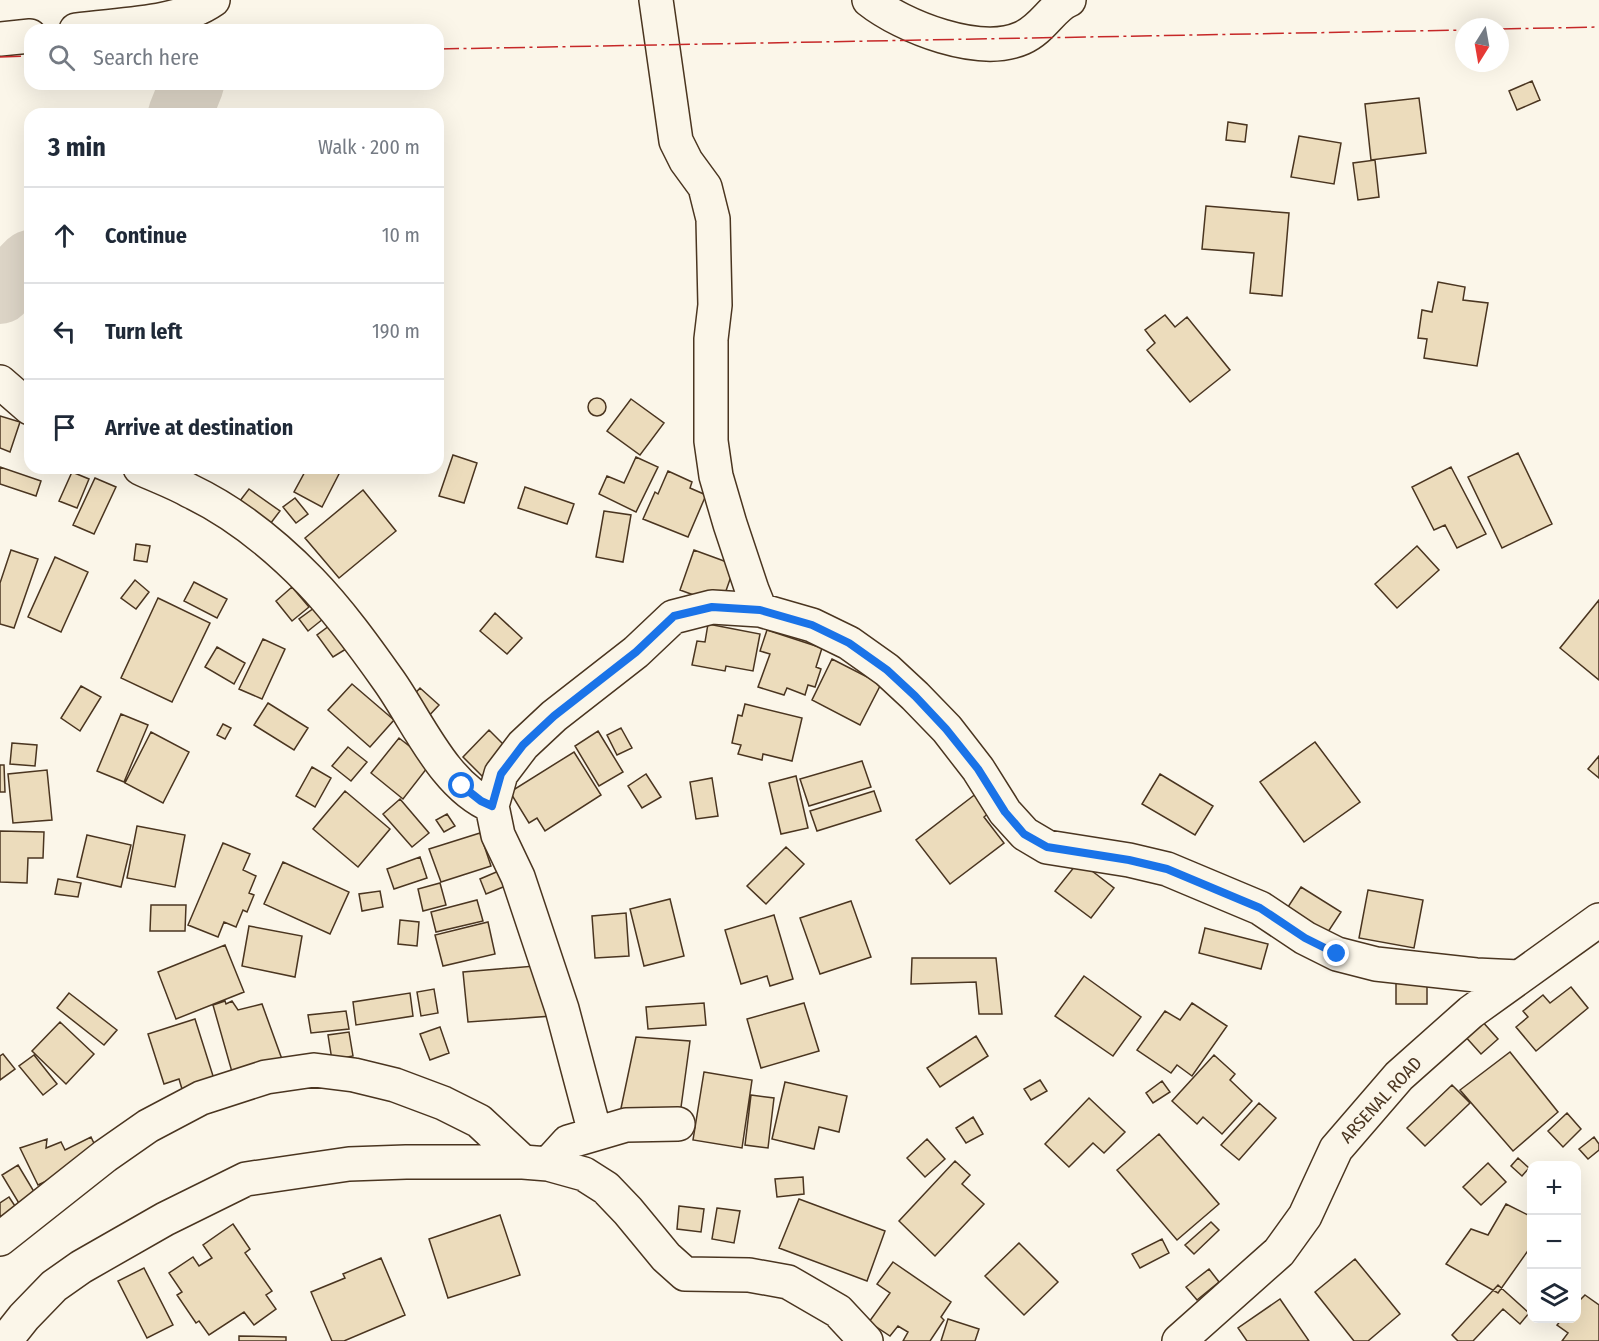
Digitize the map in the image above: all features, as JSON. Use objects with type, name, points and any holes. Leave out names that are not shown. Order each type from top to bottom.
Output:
[{"type":"street","points":[[125,24],[166,19],[202,7],[213,0]]},
{"type":"street","points":[[656,0],[676,141],[686,161],[705,186],[713,219],[714,305],[710,390],[711,441],[716,476],[760,610]]},
{"type":"street","points":[[869,0],[879,8],[926,29],[972,43],[989,44],[1006,43],[1022,38],[1043,24],[1060,3],[1069,0]]},
{"type":"street","points":[[0,39],[24,37]]},
{"type":"street","points":[[0,382],[24,403]]},
{"type":"street","points":[[153,474],[191,491],[226,511],[265,540],[310,580],[390,682],[436,755],[462,786],[481,801],[492,806]]},
{"type":"street","points":[[595,1133],[562,1009],[518,877],[498,835],[492,806],[501,774],[523,745],[554,716],[636,652],[674,616],[712,607],[760,610],[812,625],[849,643],[887,670],[946,729],[978,769],[1005,812],[1024,834],[1047,847],[1129,860],[1167,869],[1260,908],[1305,938],[1337,954],[1366,962],[1476,975],[1519,977]]},
{"type":"street","name":"ARSENAL ROAD","points":[[1179,1341],[1280,1252],[1305,1216],[1336,1149],[1399,1076],[1471,1012],[1599,920]]},
{"type":"street","points":[[0,1239],[105,1156],[148,1126],[174,1112],[201,1098],[266,1077],[314,1070],[354,1075],[394,1085],[443,1103],[479,1121],[535,1163]]},
{"type":"street","points":[[535,1163],[568,1142],[595,1133],[626,1125],[678,1124]]},
{"type":"street","points":[[6,1341],[24,1317],[54,1286],[81,1267],[165,1219],[246,1179],[349,1164],[406,1162],[535,1163],[584,1174],[606,1188],[666,1257],[685,1274],[749,1275],[788,1282],[838,1311],[866,1341]]},
{"type":"building","points":[[1532,81],[1540,100],[1517,110],[1509,91]]},
{"type":"building","points":[[1419,98],[1426,153],[1371,160],[1365,104]]},
{"type":"building","points":[[1228,122],[1247,125],[1245,142],[1226,140]]},
{"type":"building","points":[[1299,136],[1341,143],[1334,184],[1291,177]]},
{"type":"building","points":[[1375,160],[1379,197],[1358,200],[1353,163]]},
{"type":"building","points":[[1206,206],[1289,213],[1282,296],[1250,293],[1254,253],[1202,249]]},
{"type":"building","points":[[1438,282],[1465,287],[1463,300],[1488,303],[1477,366],[1424,358],[1427,339],[1418,338],[1422,310],[1432,312]]},
{"type":"building","points":[[1165,315],[1175,327],[1187,317],[1230,370],[1190,402],[1147,350],[1155,343],[1145,330]]},
{"type":"building","points":[[597,398],[603,401],[606,407],[603,413],[597,416],[591,413],[588,407],[591,401]]},
{"type":"building","points":[[631,399],[664,423],[640,455],[607,431]]},
{"type":"building","points":[[0,416],[20,422],[10,452],[0,448]]},
{"type":"building","points":[[1518,453],[1552,524],[1502,548],[1468,477]]},
{"type":"building","points":[[453,455],[477,463],[464,503],[439,496]]},
{"type":"building","points":[[636,457],[658,467],[636,512],[599,494],[607,476],[624,483]]},
{"type":"building","points":[[0,467],[41,481],[36,496],[0,484]]},
{"type":"building","points":[[1451,467],[1486,534],[1457,548],[1445,525],[1434,530],[1412,487]]},
{"type":"building","points":[[668,471],[692,482],[690,488],[706,495],[688,537],[643,519],[655,492],[658,494]]},
{"type":"building","points":[[71,474],[89,479],[77,508],[59,501]]},
{"type":"building","points":[[304,474],[339,474],[322,507],[294,492]]},
{"type":"building","points":[[95,478],[116,487],[94,534],[73,525]]},
{"type":"building","points":[[525,487],[574,504],[567,524],[518,508]]},
{"type":"building","points":[[249,489],[280,511],[264,532],[233,510]]},
{"type":"building","points":[[363,490],[396,531],[339,578],[305,538]]},
{"type":"building","points":[[295,498],[308,514],[296,523],[283,507]]},
{"type":"building","points":[[604,511],[631,515],[623,562],[596,557]]},
{"type":"building","points":[[136,544],[150,546],[147,562],[134,560]]},
{"type":"building","points":[[1417,546],[1439,570],[1397,608],[1375,584]]},
{"type":"building","points":[[11,550],[38,559],[14,628],[0,624],[0,583]]},
{"type":"building","points":[[694,550],[735,565],[721,605],[680,590]]},
{"type":"building","points":[[55,557],[88,572],[61,632],[28,617]]},
{"type":"building","points":[[135,580],[149,592],[136,609],[121,598]]},
{"type":"building","points":[[194,582],[227,599],[217,618],[184,601]]},
{"type":"building","points":[[292,587],[309,607],[292,621],[276,601]]},
{"type":"building","points":[[158,598],[210,623],[172,702],[121,678]]},
{"type":"building","points":[[1599,600],[1599,680],[1560,648]]},
{"type":"building","points":[[314,608],[323,619],[308,631],[299,619]]},
{"type":"building","points":[[495,613],[522,638],[507,654],[480,631]]},
{"type":"building","points":[[708,624],[760,634],[753,671],[726,666],[725,671],[692,665],[697,641],[705,642]]},
{"type":"building","points":[[329,626],[346,649],[333,657],[317,635]]},
{"type":"building","points":[[767,630],[822,648],[816,667],[821,669],[815,687],[808,685],[805,695],[787,688],[784,695],[758,687],[770,654],[760,651]]},
{"type":"building","points":[[263,639],[285,649],[262,699],[239,689]]},
{"type":"building","points":[[217,647],[245,663],[234,684],[205,667]]},
{"type":"building","points":[[832,659],[881,684],[860,725],[812,700]]},
{"type":"building","points":[[352,684],[394,720],[370,747],[328,710]]},
{"type":"building","points":[[81,686],[101,697],[80,731],[61,718]]},
{"type":"building","points":[[420,688],[439,705],[425,720],[407,702]]},
{"type":"building","points":[[268,703],[308,728],[294,750],[254,725]]},
{"type":"building","points":[[745,704],[802,718],[792,761],[763,754],[762,760],[738,754],[741,745],[732,743],[738,715],[742,716]]},
{"type":"building","points":[[121,714],[148,725],[124,782],[97,771]]},
{"type":"building","points":[[223,724],[231,728],[225,739],[217,735]]},
{"type":"building","points":[[621,728],[632,748],[617,755],[607,735]]},
{"type":"building","points":[[489,730],[509,750],[482,776],[463,757]]},
{"type":"building","points":[[598,731],[623,772],[599,786],[575,746]]},
{"type":"building","points":[[151,732],[189,752],[163,803],[125,783]]},
{"type":"building","points":[[399,738],[431,763],[403,799],[371,773]]},
{"type":"building","points":[[1315,742],[1360,802],[1304,842],[1260,782]]},
{"type":"building","points":[[12,743],[37,745],[35,766],[10,764]]},
{"type":"building","points":[[348,747],[367,762],[351,781],[332,766]]},
{"type":"building","points":[[574,752],[601,795],[545,831],[537,818],[529,823],[510,792]]},
{"type":"building","points":[[1599,756],[1599,778],[1588,769]]},
{"type":"building","points":[[862,761],[871,787],[809,806],[800,779]]},
{"type":"building","points":[[0,765],[4,765],[5,792],[0,792]]},
{"type":"building","points":[[312,767],[331,778],[315,807],[296,796]]},
{"type":"building","points":[[47,770],[52,820],[13,823],[8,774]]},
{"type":"building","points":[[646,774],[661,797],[642,808],[628,786]]},
{"type":"building","points":[[1160,774],[1213,806],[1195,835],[1142,804]]},
{"type":"building","points":[[796,776],[808,828],[781,834],[769,783]]},
{"type":"building","points":[[712,778],[718,816],[696,819],[690,782]]},
{"type":"building","points":[[345,791],[390,829],[358,867],[313,829]]},
{"type":"building","points":[[874,791],[881,811],[817,831],[810,811]]},
{"type":"building","points":[[977,793],[991,811],[984,817],[1004,843],[950,884],[916,840]]},
{"type":"building","points":[[400,799],[429,833],[412,847],[383,814]]},
{"type":"building","points":[[447,814],[455,826],[444,832],[436,820]]},
{"type":"building","points":[[137,826],[185,835],[175,887],[127,878]]},
{"type":"building","points":[[0,831],[44,832],[43,858],[28,858],[27,883],[0,882]]},
{"type":"building","points":[[480,833],[491,866],[441,882],[429,849]]},
{"type":"building","points":[[87,835],[131,845],[121,887],[77,877]]},
{"type":"building","points":[[223,843],[250,854],[243,870],[256,876],[249,893],[254,895],[247,912],[243,910],[236,927],[224,922],[218,937],[188,925]]},
{"type":"building","points":[[786,847],[804,864],[766,904],[747,886]]},
{"type":"building","points":[[420,857],[427,878],[394,889],[387,869]]},
{"type":"building","points":[[1079,861],[1114,888],[1091,918],[1055,891]]},
{"type":"building","points":[[283,862],[349,892],[330,934],[264,904]]},
{"type":"building","points":[[501,870],[508,885],[486,894],[480,879]]},
{"type":"building","points":[[58,879],[81,883],[78,897],[55,894]]},
{"type":"building","points":[[440,883],[446,905],[423,911],[418,889]]},
{"type":"building","points":[[1301,887],[1341,912],[1326,935],[1286,910]]},
{"type":"building","points":[[1368,890],[1423,900],[1414,948],[1359,938]]},
{"type":"building","points":[[380,891],[383,907],[362,911],[359,894]]},
{"type":"building","points":[[670,899],[684,956],[644,966],[630,909]]},
{"type":"building","points":[[477,900],[483,921],[436,932],[431,912]]},
{"type":"building","points":[[851,901],[871,957],[820,974],[800,918]]},
{"type":"building","points":[[151,905],[186,905],[185,931],[150,931]]},
{"type":"building","points":[[626,913],[629,956],[595,958],[592,916]]},
{"type":"building","points":[[774,915],[793,979],[770,986],[767,976],[741,984],[725,930]]},
{"type":"building","points":[[400,920],[419,922],[417,946],[398,944]]},
{"type":"building","points":[[488,922],[495,954],[443,966],[435,935]]},
{"type":"building","points":[[249,926],[302,936],[295,977],[242,966]]},
{"type":"building","points":[[1205,928],[1268,944],[1261,969],[1199,953]]},
{"type":"building","points":[[225,945],[244,992],[176,1019],[158,972]]},
{"type":"building","points":[[912,958],[996,958],[1002,1014],[979,1014],[976,982],[911,984]]},
{"type":"building","points":[[547,965],[552,1016],[468,1022],[463,972]]},
{"type":"building","points":[[1084,976],[1141,1017],[1113,1056],[1055,1016]]},
{"type":"building","points":[[1396,981],[1427,982],[1427,1004],[1396,1004]]},
{"type":"building","points":[[1571,987],[1588,1008],[1536,1051],[1516,1027],[1528,1017],[1523,1011],[1543,995],[1550,1003]]},
{"type":"building","points":[[434,989],[438,1013],[421,1016],[417,992]]},
{"type":"building","points":[[69,993],[117,1030],[104,1045],[57,1008]]},
{"type":"building","points":[[410,993],[413,1016],[356,1025],[353,1002]]},
{"type":"building","points":[[225,1001],[226,1004],[232,1001],[238,1010],[262,1004],[283,1062],[232,1072],[213,1005]]},
{"type":"building","points":[[704,1003],[706,1025],[648,1029],[646,1007]]},
{"type":"building","points":[[804,1003],[819,1051],[761,1068],[747,1019]]},
{"type":"building","points":[[1192,1003],[1227,1026],[1192,1076],[1177,1065],[1171,1073],[1137,1050],[1165,1011],[1180,1020]]},
{"type":"building","points":[[346,1011],[349,1029],[311,1033],[308,1015]]},
{"type":"building","points":[[195,1019],[214,1079],[182,1089],[179,1079],[164,1084],[148,1034]]},
{"type":"building","points":[[1481,1020],[1498,1039],[1481,1054],[1464,1035]]},
{"type":"building","points":[[60,1022],[94,1054],[66,1084],[32,1051]]},
{"type":"building","points":[[440,1027],[449,1053],[430,1060],[420,1034]]},
{"type":"building","points":[[349,1032],[353,1056],[332,1060],[328,1035]]},
{"type":"building","points":[[976,1036],[988,1056],[940,1087],[927,1068]]},
{"type":"building","points":[[636,1037],[690,1041],[679,1122],[620,1113]]},
{"type":"building","points":[[1510,1052],[1558,1112],[1513,1151],[1460,1090]]},
{"type":"building","points":[[3,1054],[15,1069],[0,1080],[0,1056]]},
{"type":"building","points":[[34,1055],[57,1084],[43,1095],[19,1066]]},
{"type":"building","points":[[1214,1055],[1235,1074],[1230,1080],[1252,1101],[1222,1134],[1203,1117],[1197,1124],[1172,1101]]},
{"type":"building","points":[[704,1072],[752,1080],[742,1148],[693,1140]]},
{"type":"building","points":[[1040,1080],[1047,1091],[1031,1100],[1024,1089]]},
{"type":"building","points":[[1162,1081],[1170,1092],[1153,1103],[1146,1093]]},
{"type":"building","points":[[785,1082],[847,1096],[839,1132],[819,1127],[814,1149],[772,1139]]},
{"type":"building","points":[[1452,1085],[1470,1103],[1425,1146],[1407,1128]]},
{"type":"building","points":[[751,1095],[774,1098],[768,1148],[745,1145]]},
{"type":"building","points":[[1089,1098],[1125,1132],[1104,1153],[1093,1143],[1069,1167],[1045,1144]]},
{"type":"building","points":[[1259,1103],[1276,1118],[1239,1160],[1221,1145]]},
{"type":"building","points":[[1567,1113],[1581,1129],[1563,1147],[1548,1131]]},
{"type":"building","points":[[973,1117],[983,1134],[966,1143],[956,1128]]},
{"type":"building","points":[[1159,1134],[1219,1204],[1177,1240],[1117,1170]]},
{"type":"building","points":[[91,1137],[100,1156],[38,1185],[20,1148],[47,1139],[46,1148],[61,1142],[65,1150]]},
{"type":"building","points":[[1594,1137],[1599,1144],[1599,1150],[1588,1159],[1579,1149]]},
{"type":"building","points":[[927,1139],[945,1159],[925,1177],[907,1158]]},
{"type":"building","points":[[1518,1158],[1527,1166],[1527,1170],[1522,1176],[1511,1166]]},
{"type":"building","points":[[955,1161],[970,1175],[962,1184],[984,1204],[935,1256],[899,1221]]},
{"type":"building","points":[[1488,1163],[1506,1182],[1481,1205],[1463,1187]]},
{"type":"building","points":[[18,1165],[36,1195],[20,1205],[2,1175]]},
{"type":"building","points":[[803,1177],[804,1194],[777,1197],[775,1179]]},
{"type":"building","points":[[9,1197],[21,1215],[6,1224],[0,1215],[0,1203]]},
{"type":"building","points":[[799,1199],[885,1231],[867,1281],[779,1248]]},
{"type":"building","points":[[1506,1204],[1527,1214],[1527,1252],[1498,1293],[1446,1264],[1471,1229],[1488,1235]]},
{"type":"building","points":[[679,1206],[704,1209],[701,1232],[677,1229]]},
{"type":"building","points":[[717,1208],[740,1211],[734,1243],[712,1239]]},
{"type":"building","points":[[500,1215],[520,1275],[448,1298],[429,1239]]},
{"type":"building","points":[[1211,1222],[1219,1230],[1194,1254],[1185,1245]]},
{"type":"building","points":[[233,1224],[250,1249],[245,1253],[272,1291],[266,1295],[276,1309],[254,1325],[244,1312],[209,1335],[199,1321],[196,1323],[177,1295],[182,1292],[169,1273],[193,1257],[199,1266],[212,1258],[203,1245]]},
{"type":"building","points":[[1162,1239],[1169,1253],[1140,1268],[1132,1254]]},
{"type":"building","points":[[1019,1243],[1058,1282],[1024,1315],[985,1276]]},
{"type":"building","points":[[381,1258],[405,1315],[344,1341],[332,1341],[311,1292],[345,1278],[343,1274]]},
{"type":"building","points":[[1355,1259],[1400,1314],[1368,1341],[1354,1341],[1315,1292]]},
{"type":"building","points":[[893,1262],[951,1302],[941,1317],[944,1320],[930,1341],[903,1341],[908,1332],[898,1326],[890,1336],[869,1322],[890,1293],[877,1284]]},
{"type":"building","points":[[144,1268],[173,1325],[147,1338],[118,1281]]},
{"type":"building","points":[[1209,1269],[1219,1282],[1197,1300],[1186,1287]]},
{"type":"building","points":[[1498,1285],[1527,1311],[1527,1315],[1520,1324],[1503,1309],[1473,1341],[1458,1341],[1452,1335]]},
{"type":"building","points":[[1585,1295],[1599,1305],[1599,1341],[1562,1341],[1568,1333],[1557,1325],[1559,1323],[1581,1323],[1581,1299]]},
{"type":"building","points":[[1280,1299],[1309,1341],[1247,1341],[1238,1328]]},
{"type":"building","points":[[948,1319],[979,1329],[975,1341],[941,1341]]},
{"type":"building","points":[[239,1336],[286,1337],[286,1341],[239,1341]]},
{"type":"waterway","points":[[182,108],[190,90]]},
{"type":"waterway","points":[[0,292],[24,268]]},
{"type":"power","points":[[1509,29],[1599,27]]},
{"type":"power","points":[[444,49],[1455,30]]},
{"type":"power","points":[[0,57],[24,56]]},
{"type":"route","points":[[462,786],[481,801],[492,806],[501,774],[523,745],[554,716],[636,652],[674,616],[712,607],[760,610],[812,625],[849,643],[887,670],[946,729],[978,769],[1005,812],[1024,834],[1047,847],[1129,860],[1167,869],[1260,908],[1305,938],[1337,954]]}]
